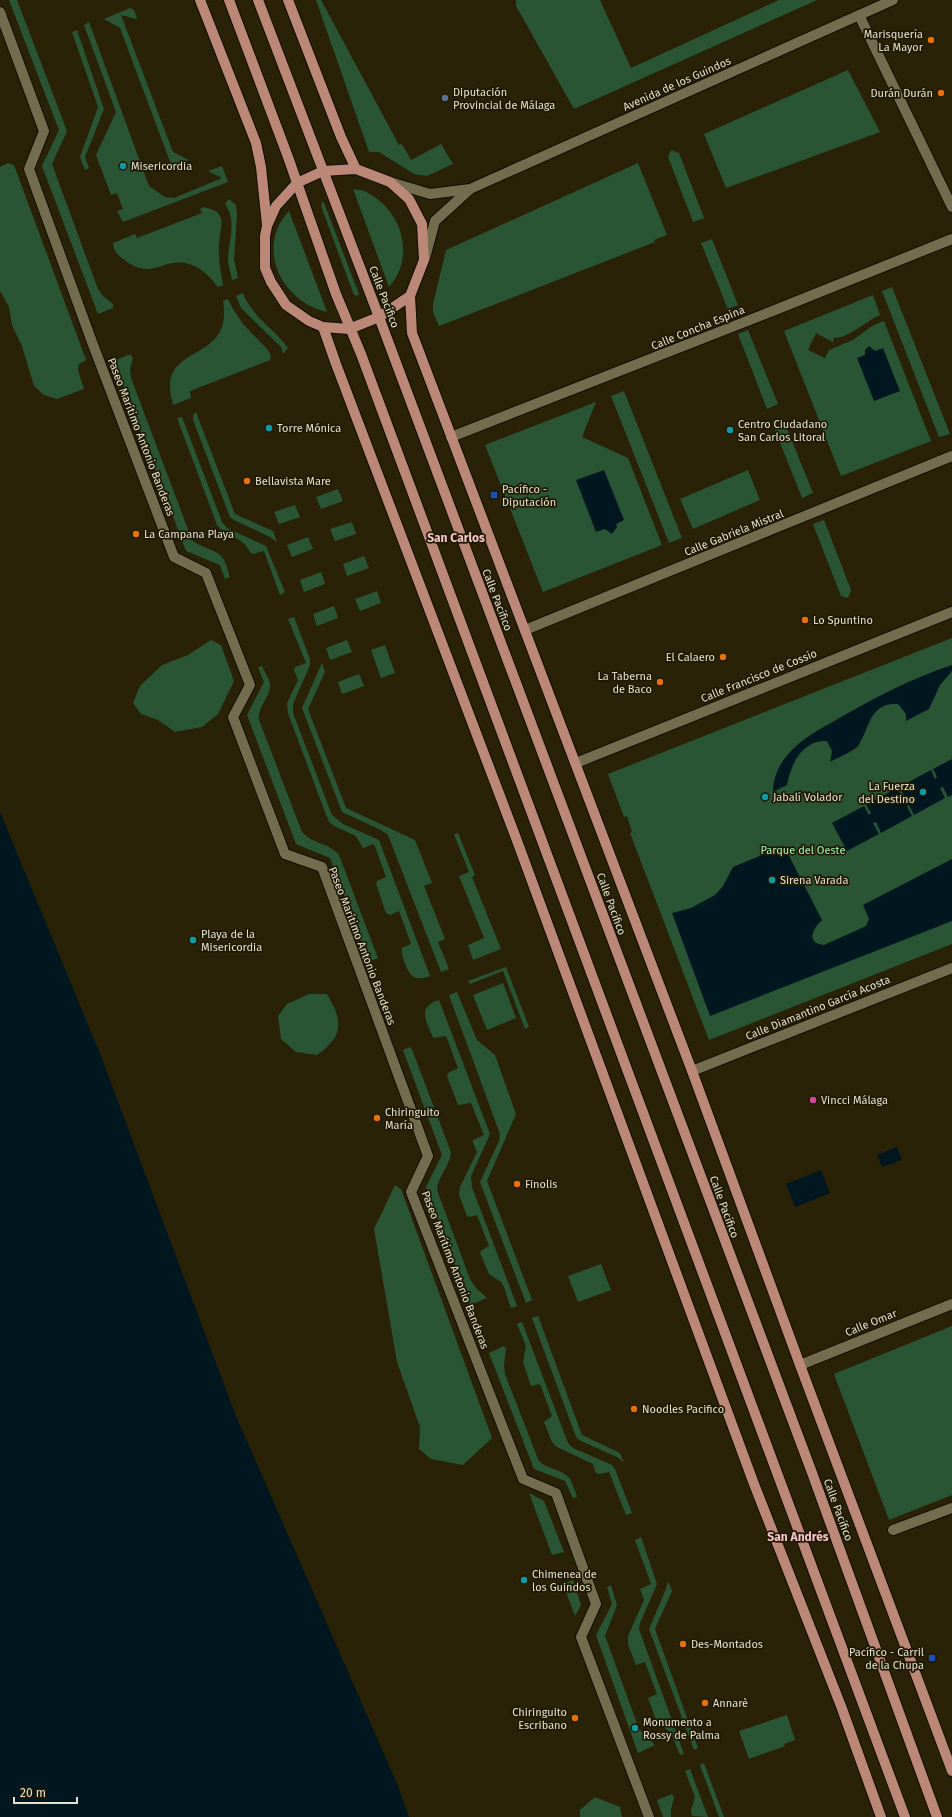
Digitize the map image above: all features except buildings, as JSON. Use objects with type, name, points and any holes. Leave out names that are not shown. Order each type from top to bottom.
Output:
[{"type":"main road","points":[[200,0],[256,143],[261,167],[267,226]]},
{"type":"main road","points":[[229,0],[349,329],[364,361],[905,1817]]},
{"type":"main road","name":"Calle Pacífico","points":[[258,0],[379,317],[811,1470],[937,1817]]},
{"type":"main road","points":[[288,0],[341,137],[356,169]]},
{"type":"main road","points":[[356,169],[390,182],[409,199],[422,224],[424,260],[410,296],[379,317],[349,329],[323,327],[309,321],[286,305],[271,282],[265,268],[265,236],[267,226],[276,206],[297,183],[323,171],[356,169]]},
{"type":"main road","name":"Calle Pacífico","points":[[410,296],[412,333],[576,762],[952,1771]]},
{"type":"main road","points":[[323,327],[516,838],[754,1484],[841,1706],[881,1817]]},
{"type":"street","name":"Avenida de los Guindos","points":[[390,182],[430,194],[470,189],[893,0]]},
{"type":"street","name":"Paseo Marítimo Antonio Banderas","points":[[0,12],[44,131],[29,169],[92,342],[174,557],[206,573],[250,685],[233,717],[285,854],[322,867],[428,1156],[411,1192],[523,1479],[556,1493],[596,1604],[581,1637],[649,1817]]},
{"type":"street","points":[[859,15],[952,207]]},
{"type":"street","name":"Avenida de los Guindos","points":[[424,260],[435,221],[470,189]]},
{"type":"street","name":"Calle Concha Espina","points":[[451,437],[952,239]]},
{"type":"street","name":"Calle Gabriela Mistral","points":[[525,630],[952,456]]},
{"type":"street","name":"Calle Francisco de Cossío","points":[[576,762],[952,612]]},
{"type":"street","name":"Calle Diamantino García Acosta","points":[[692,1071],[952,968]]},
{"type":"street","name":"Calle Omar","points":[[800,1365],[952,1304]]},
{"type":"street","points":[[893,1530],[952,1508]]},
{"type":"green space","points":[[9,0],[17,0],[67,131],[52,164],[98,289],[103,296],[113,304],[113,308],[98,314],[42,166],[59,130]]},
{"type":"green space","points":[[316,0],[321,0],[399,145],[402,144],[411,160],[441,144],[453,164],[427,176],[414,174],[379,152],[369,152]]},
{"type":"green space","points":[[516,0],[600,0],[631,68],[779,0],[817,0],[574,109],[516,6]]},
{"type":"green space","points":[[130,8],[134,10],[136,19],[121,15],[173,152],[189,160],[172,167],[120,28],[104,19]]},
{"type":"green space","points":[[89,22],[149,186],[165,197],[174,198],[222,178],[208,171],[222,166],[228,182],[123,222],[117,211],[123,209],[117,193],[111,195],[96,155],[116,112],[84,25]]},
{"type":"green space","points":[[77,30],[104,109],[85,157],[89,168],[85,170],[80,157],[98,107],[72,32]]},
{"type":"green space","points":[[848,70],[880,132],[726,188],[704,134]]},
{"type":"green space","points":[[671,150],[679,153],[704,218],[693,222],[668,157]]},
{"type":"green space","points":[[8,163],[14,165],[86,360],[79,364],[78,370],[84,389],[57,399],[44,395],[34,386],[22,346],[12,325],[9,307],[0,291],[0,167]]},
{"type":"green space","points":[[638,163],[667,235],[654,240],[655,242],[439,326],[433,312],[433,304],[446,250]]},
{"type":"green space","points":[[353,189],[366,192],[380,201],[397,223],[403,249],[402,262],[397,275],[389,287]]},
{"type":"green space","points":[[229,199],[236,205],[237,215],[234,259],[238,278],[232,280],[228,263],[231,217],[225,204]]},
{"type":"green space","points":[[322,202],[324,203],[359,294],[357,296],[354,295],[321,206]]},
{"type":"green space","points":[[204,207],[215,211],[221,218],[222,225],[219,241],[219,254],[223,285],[218,287],[208,276],[193,265],[180,262],[149,269],[141,268],[132,265],[122,258],[114,249],[113,243],[135,234],[137,238],[202,213],[200,209]]},
{"type":"green space","points":[[289,211],[327,312],[311,306],[297,297],[286,285],[278,271],[274,256],[274,241],[279,225]]},
{"type":"green space","points":[[712,239],[738,305],[728,309],[701,243]]},
{"type":"green space","points":[[892,287],[950,434],[939,437],[882,291]]},
{"type":"green space","points":[[243,293],[252,309],[288,348],[283,354],[281,347],[241,308],[236,296]]},
{"type":"green space","points":[[873,295],[880,315],[846,335],[834,338],[833,342],[816,333],[808,350],[825,358],[829,350],[853,340],[872,326],[884,321],[931,441],[841,476],[784,331]]},
{"type":"green space","points":[[228,299],[243,324],[268,350],[271,356],[270,360],[190,391],[191,398],[173,405],[170,387],[172,374],[179,364],[210,343],[219,333],[224,320],[223,301]]},
{"type":"green space","points":[[748,330],[778,404],[767,409],[738,334]]},
{"type":"green space","points":[[131,355],[133,358],[130,369],[131,378],[192,540],[221,556],[226,563],[230,577],[225,579],[220,565],[186,551],[114,361]]},
{"type":"green space","points":[[624,391],[682,538],[669,543],[611,396]]},
{"type":"green space","points":[[596,402],[582,437],[628,458],[662,545],[543,592],[485,445]]},
{"type":"green space","points":[[196,412],[235,514],[273,531],[277,542],[230,517],[193,420],[193,415]]},
{"type":"green space","points":[[182,417],[222,522],[227,528],[266,546],[285,592],[280,595],[264,551],[253,554],[243,543],[221,530],[217,525],[177,418]]},
{"type":"green space","points":[[786,426],[813,493],[802,498],[775,430]]},
{"type":"green space","points":[[748,470],[760,500],[693,529],[680,499]]},
{"type":"green space","points":[[338,489],[343,501],[321,509],[316,497]]},
{"type":"green space","points":[[295,505],[300,517],[279,524],[274,512]]},
{"type":"green space","points":[[824,520],[851,590],[848,598],[841,596],[813,524]]},
{"type":"green space","points":[[352,522],[356,534],[335,541],[330,529]]},
{"type":"green space","points":[[308,537],[313,549],[292,557],[287,545]]},
{"type":"green space","points":[[364,556],[369,568],[347,576],[343,564]]},
{"type":"green space","points":[[321,572],[325,584],[304,592],[300,580]]},
{"type":"green space","points":[[377,591],[381,603],[360,611],[355,599]]},
{"type":"green space","points":[[334,606],[338,618],[317,626],[313,614]]},
{"type":"green space","points":[[294,617],[310,659],[310,665],[293,704],[293,713],[332,815],[343,824],[379,840],[430,976],[416,978],[410,974],[406,966],[402,954],[402,948],[411,944],[399,911],[390,915],[386,913],[376,884],[377,881],[386,877],[374,844],[363,848],[356,836],[330,823],[326,815],[288,713],[287,703],[298,680],[294,670],[295,667],[306,663],[288,619]]},
{"type":"green space","name":"Parque del Oeste","points":[[952,638],[952,944],[709,1040],[630,833],[632,832],[627,816],[624,817],[608,774]]},
{"type":"green space","points":[[211,640],[221,645],[234,681],[218,714],[202,727],[175,732],[158,720],[141,714],[133,703],[140,686],[162,665],[188,655]]},
{"type":"green space","points":[[347,640],[352,652],[330,660],[326,648]]},
{"type":"green space","points":[[385,645],[395,673],[381,678],[371,650]]},
{"type":"green space","points":[[322,663],[325,672],[308,709],[346,808],[415,840],[432,883],[424,886],[445,939],[438,942],[449,969],[441,972],[388,835],[381,830],[342,812],[302,708]]},
{"type":"green space","points":[[262,666],[268,677],[270,689],[260,711],[259,720],[302,832],[311,839],[331,848],[339,855],[378,958],[369,962],[330,858],[296,844],[247,715],[264,682],[258,667]]},
{"type":"green space","points":[[359,674],[364,686],[342,694],[338,682]]},
{"type":"green space","points":[[458,833],[475,875],[472,877],[501,949],[473,960],[468,945],[484,938],[459,876],[469,872],[454,834]]},
{"type":"green space","points":[[506,967],[529,1027],[525,1029],[503,971],[470,984],[468,981]]},
{"type":"green space","points":[[503,983],[516,1018],[487,1030],[473,995]]},
{"type":"green space","points":[[457,992],[477,1040],[495,1055],[516,1114],[487,1181],[532,1300],[526,1303],[480,1182],[499,1141],[500,1134],[449,995]]},
{"type":"green space","points":[[309,994],[327,994],[336,1012],[338,1020],[338,1028],[332,1041],[317,1055],[296,1052],[281,1039],[278,1016],[287,1004]]},
{"type":"green space","points":[[439,1000],[490,1134],[471,1176],[472,1187],[517,1306],[511,1308],[504,1287],[501,1282],[489,1274],[480,1253],[489,1246],[477,1215],[467,1216],[459,1195],[460,1187],[477,1152],[473,1140],[484,1135],[471,1103],[458,1105],[447,1076],[448,1073],[458,1068],[446,1036],[433,1038],[426,1021],[425,1011],[432,1003]]},
{"type":"green space","points":[[411,1047],[451,1152],[449,1162],[439,1180],[437,1190],[470,1279],[476,1288],[487,1298],[470,1305],[426,1187],[442,1155],[403,1050]]},
{"type":"green space","points":[[395,1185],[401,1189],[492,1438],[463,1465],[431,1459],[419,1449],[420,1427],[397,1362],[374,1229]]},
{"type":"green space","points":[[601,1264],[611,1290],[578,1302],[568,1276]]},
{"type":"green space","points":[[538,1316],[582,1435],[620,1453],[624,1463],[619,1458],[579,1440],[576,1437],[532,1318]]},
{"type":"green space","points":[[522,1322],[568,1443],[573,1448],[612,1465],[615,1469],[632,1513],[626,1515],[609,1472],[599,1474],[596,1473],[593,1464],[557,1447],[552,1442],[544,1422],[552,1416],[540,1384],[531,1386],[523,1362],[526,1346],[517,1324]]},
{"type":"green space","points":[[952,1326],[952,1495],[889,1520],[834,1374]]},
{"type":"green space","points":[[504,1346],[506,1349],[504,1366],[505,1374],[538,1459],[541,1463],[567,1475],[577,1497],[573,1498],[565,1481],[534,1469],[489,1353]]},
{"type":"green space","points":[[529,1493],[544,1501],[564,1552],[552,1555]]},
{"type":"green space","points":[[641,1537],[657,1584],[640,1623],[639,1629],[684,1754],[680,1755],[671,1733],[656,1720],[648,1698],[657,1694],[645,1662],[636,1665],[628,1644],[628,1636],[644,1600],[640,1589],[651,1584],[635,1540]]},
{"type":"green space","points":[[573,1580],[581,1605],[575,1616],[563,1584]]},
{"type":"green space","points":[[668,1581],[672,1591],[655,1629],[698,1748],[694,1750],[649,1629]]},
{"type":"green space","points":[[611,1585],[617,1605],[605,1636],[639,1729],[655,1745],[638,1753],[596,1635],[612,1604],[607,1587]]},
{"type":"green space","points":[[787,1715],[795,1740],[784,1744],[785,1746],[749,1759],[739,1731]]},
{"type":"green space","points":[[704,1763],[724,1817],[719,1817],[700,1765]]},
{"type":"green space","points":[[690,1769],[708,1817],[692,1816],[691,1810],[695,1797],[685,1771]]},
{"type":"green space","points":[[672,1794],[674,1797],[671,1817],[663,1817],[657,1800]]},
{"type":"green space","points":[[595,1797],[620,1807],[622,1817],[580,1817],[580,1810]]},
{"type":"water","points":[[869,346],[875,351],[883,348],[900,391],[874,401],[857,358],[865,355],[865,350]]},
{"type":"water","points":[[604,470],[624,520],[616,524],[617,527],[612,534],[605,529],[596,532],[576,480]]},
{"type":"water","points":[[952,665],[952,671],[940,685],[929,709],[906,721],[906,714],[898,704],[888,704],[881,707],[872,718],[858,746],[830,762],[832,751],[827,741],[811,744],[799,755],[791,769],[787,785],[773,792],[774,781],[780,765],[787,755],[806,738],[850,712],[892,690],[922,676]]},
{"type":"water","points":[[952,759],[952,795],[948,797],[943,787],[940,788],[945,798],[914,815],[909,805],[907,806],[912,816],[881,833],[876,822],[873,823],[879,834],[847,851],[832,823],[864,806],[869,815],[871,813],[866,805],[897,788],[902,796],[904,795],[899,787],[931,770],[935,779],[937,777],[933,769]]},
{"type":"water","points":[[0,812],[101,1056],[236,1416],[398,1786],[409,1817],[0,1817]]},
{"type":"water","points":[[784,846],[822,920],[812,935],[814,941],[818,944],[824,945],[866,926],[869,919],[863,905],[952,859],[952,921],[710,1016],[672,913],[691,908],[715,895],[723,886],[733,867]]},
{"type":"water","points":[[897,1147],[902,1160],[882,1167],[877,1155]]},
{"type":"water","points":[[821,1170],[830,1193],[795,1207],[786,1184]]},
{"type":"place","name":"Marisquería La Mayor","points":[[931,40]]},
{"type":"place","name":"Durán Durán","points":[[941,93]]},
{"type":"place","name":"Diputación Provincial de Málaga","points":[[445,98]]},
{"type":"place","name":"Misericordia","points":[[123,166]]},
{"type":"place","name":"Torre Mónica","points":[[269,428]]},
{"type":"place","name":"Centro Ciudadano San Carlos Litoral","points":[[730,430]]},
{"type":"place","name":"Bellavista Mare","points":[[247,481]]},
{"type":"place","name":"Pacífico - Diputación","points":[[494,495]]},
{"type":"place","name":"La Campana Playa","points":[[136,534]]},
{"type":"place","name":"Lo Spuntino","points":[[805,620]]},
{"type":"place","name":"El Calaero","points":[[723,657]]},
{"type":"place","name":"La Taberna de Baco","points":[[660,682]]},
{"type":"place","name":"La Fuerza del Destino","points":[[923,792]]},
{"type":"place","name":"Jabalí Volador","points":[[765,797]]},
{"type":"place","name":"Sirena Varada","points":[[772,880]]},
{"type":"place","name":"Playa de la Misericordia","points":[[193,940]]},
{"type":"place","name":"Vincci Málaga","points":[[813,1100]]},
{"type":"place","name":"Chiringuito María","points":[[377,1118]]},
{"type":"place","name":"Finolis","points":[[517,1184]]},
{"type":"place","name":"Noodles Pacifico","points":[[634,1409]]},
{"type":"place","name":"Chimenea de los Guindos","points":[[524,1580]]},
{"type":"place","name":"Des-Montados","points":[[683,1644]]},
{"type":"place","name":"Pacífico - Carril de la Chupa","points":[[932,1658]]},
{"type":"place","name":"Annarè","points":[[705,1703]]},
{"type":"place","name":"Chiringuito Escribano","points":[[575,1718]]},
{"type":"place","name":"Monumento a Rossy de Palma","points":[[635,1728]]},
{"type":"district","name":"San Carlos","points":[[456,538]]},
{"type":"district","name":"San Andrés","points":[[798,1537]]}]
